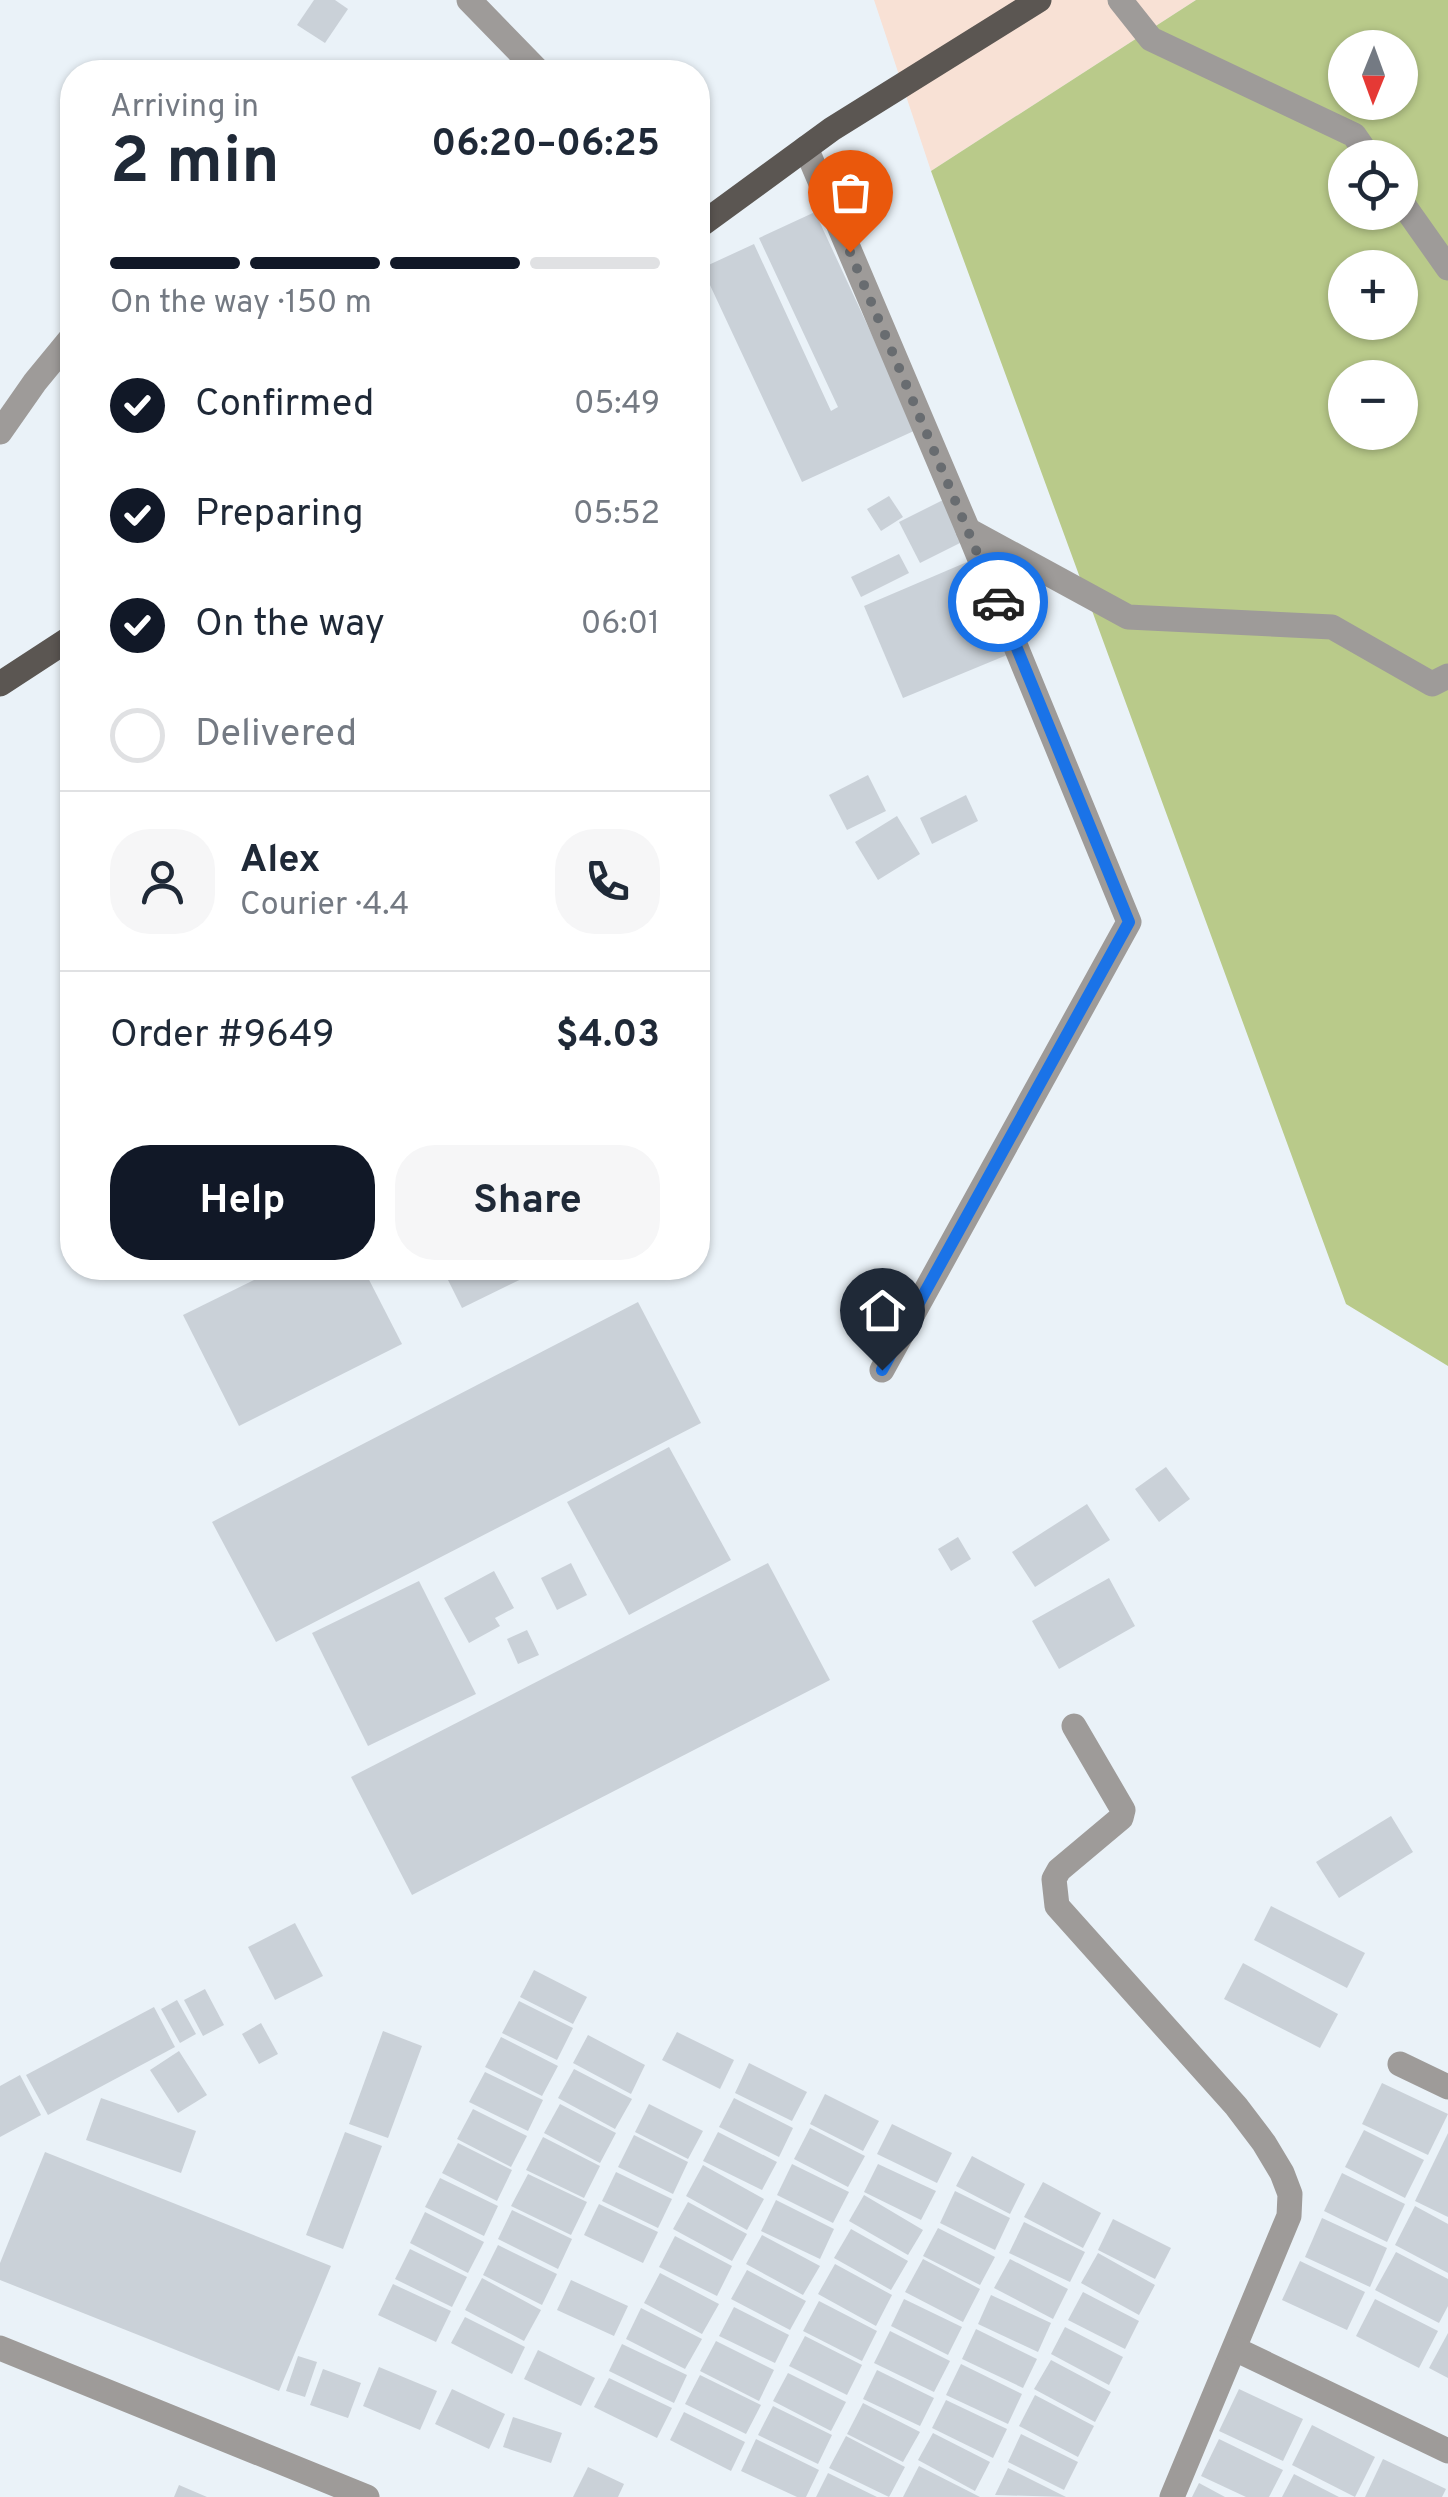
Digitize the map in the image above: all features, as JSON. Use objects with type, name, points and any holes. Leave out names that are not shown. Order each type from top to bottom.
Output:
[{"type":"main road","points":[[710,218],[806,148],[1040,0]]},
{"type":"main road","points":[[0,684],[60,645]]},
{"type":"street","points":[[469,0],[526,60]]},
{"type":"street","points":[[1120,0],[1152,39],[1357,140]]},
{"type":"street","points":[[806,148],[1129,922],[882,1370]]},
{"type":"street","points":[[1418,226],[1448,268]]},
{"type":"street","points":[[0,432],[60,352]]},
{"type":"street","points":[[968,530],[1128,617],[1332,627],[1432,684],[1448,676]]},
{"type":"street","points":[[1074,1726],[1123,1810],[1121,1818],[1059,1870],[1054,1879],[1056,1906],[1236,2106],[1264,2143],[1290,2194],[1289,2216],[1172,2497]]},
{"type":"street","points":[[1400,2064],[1448,2087]]},
{"type":"street","points":[[0,2348],[367,2497]]},
{"type":"street","points":[[1235,2348],[1448,2450]]},
{"type":"shaded area","points":[[874,0],[1196,0],[931,171]]},
{"type":"green space","points":[[1196,0],[1448,0],[1448,1366],[1346,1304],[931,171]]},
{"type":"building","points":[[314,0],[335,0],[348,9],[325,43],[297,25]]},
{"type":"building","points":[[815,212],[916,430],[802,482],[710,285],[710,264],[754,244],[831,411],[838,407],[759,238]]},
{"type":"building","points":[[889,496],[903,517],[881,531],[867,509]]},
{"type":"building","points":[[943,500],[964,541],[920,563],[899,522]]},
{"type":"building","points":[[899,554],[909,573],[861,597],[851,577]]},
{"type":"building","points":[[967,562],[1007,655],[903,698],[864,606]]},
{"type":"building","points":[[868,775],[886,811],[847,830],[829,795]]},
{"type":"building","points":[[966,795],[978,821],[932,844],[920,818]]},
{"type":"building","points":[[897,816],[920,854],[878,880],[855,842]]},
{"type":"building","points":[[254,1280],[369,1280],[402,1344],[239,1426],[183,1315]]},
{"type":"building","points":[[448,1280],[519,1280],[462,1308]]},
{"type":"building","points":[[638,1302],[701,1423],[276,1642],[212,1522]]},
{"type":"building","points":[[669,1447],[731,1560],[629,1615],[567,1502]]},
{"type":"building","points":[[1166,1467],[1190,1499],[1159,1522],[1135,1489]]},
{"type":"building","points":[[1087,1504],[1110,1540],[1035,1587],[1012,1552]]},
{"type":"building","points":[[958,1537],[971,1559],[951,1571],[938,1549]]},
{"type":"building","points":[[571,1563],[587,1595],[557,1610],[541,1578]]},
{"type":"building","points":[[768,1563],[830,1680],[412,1895],[351,1777]]},
{"type":"building","points":[[494,1571],[514,1608],[495,1618],[500,1626],[469,1643],[444,1598]]},
{"type":"building","points":[[1109,1578],[1135,1626],[1059,1669],[1032,1621]]},
{"type":"building","points":[[419,1581],[476,1694],[368,1746],[312,1633]]},
{"type":"building","points":[[527,1630],[539,1655],[518,1664],[507,1639]]},
{"type":"building","points":[[1391,1816],[1413,1852],[1339,1898],[1316,1862]]},
{"type":"building","points":[[1271,1906],[1365,1953],[1347,1988],[1254,1940]]},
{"type":"building","points":[[295,1923],[323,1976],[275,2000],[248,1947]]},
{"type":"building","points":[[1243,1963],[1338,2014],[1320,2048],[1224,1999]]},
{"type":"building","points":[[534,1970],[587,1997],[573,2024],[520,1997]]},
{"type":"building","points":[[205,1989],[224,2025],[203,2036],[184,2000]]},
{"type":"building","points":[[177,2000],[196,2034],[180,2043],[161,2009]]},
{"type":"building","points":[[519,2001],[573,2028],[557,2060],[502,2033]]},
{"type":"building","points":[[154,2007],[175,2047],[48,2115],[26,2075]]},
{"type":"building","points":[[261,2023],[278,2054],[259,2064],[242,2034]]},
{"type":"building","points":[[383,2031],[422,2046],[388,2138],[349,2124]]},
{"type":"building","points":[[677,2032],[734,2060],[720,2089],[662,2060]]},
{"type":"building","points":[[588,2035],[645,2065],[631,2094],[573,2063]]},
{"type":"building","points":[[501,2037],[558,2066],[542,2096],[485,2067]]},
{"type":"building","points":[[179,2051],[207,2095],[178,2113],[150,2070]]},
{"type":"building","points":[[749,2063],[807,2092],[792,2121],[735,2093]]},
{"type":"building","points":[[574,2069],[632,2099],[615,2129],[558,2098]]},
{"type":"building","points":[[485,2072],[543,2100],[528,2131],[469,2102]]},
{"type":"building","points":[[20,2075],[41,2115],[0,2137],[0,2086]]},
{"type":"building","points":[[1382,2083],[1448,2114],[1428,2155],[1362,2124]]},
{"type":"building","points":[[825,2094],[879,2121],[863,2151],[810,2124]]},
{"type":"building","points":[[101,2098],[196,2131],[181,2173],[86,2140]]},
{"type":"building","points":[[734,2098],[793,2128],[779,2157],[719,2127]]},
{"type":"building","points":[[560,2104],[616,2133],[600,2163],[544,2133]]},
{"type":"building","points":[[649,2104],[703,2131],[688,2159],[635,2132]]},
{"type":"building","points":[[473,2109],[527,2136],[511,2167],[457,2139]]},
{"type":"building","points":[[892,2124],[952,2153],[937,2183],[877,2154]]},
{"type":"building","points":[[810,2128],[865,2156],[848,2187],[794,2159]]},
{"type":"building","points":[[1364,2130],[1424,2160],[1405,2198],[1345,2167]]},
{"type":"building","points":[[345,2132],[382,2146],[343,2249],[306,2235]]},
{"type":"building","points":[[718,2132],[777,2162],[762,2190],[703,2161]]},
{"type":"building","points":[[1448,2133],[1448,2217],[1415,2201]]},
{"type":"building","points":[[634,2135],[688,2162],[673,2194],[618,2167]]},
{"type":"building","points":[[543,2137],[600,2166],[584,2198],[526,2170]]},
{"type":"building","points":[[458,2143],[512,2170],[497,2201],[442,2173]]},
{"type":"building","points":[[45,2152],[331,2266],[279,2391],[0,2280],[0,2263]]},
{"type":"building","points":[[972,2156],[1025,2184],[1010,2214],[956,2186]]},
{"type":"building","points":[[792,2164],[849,2192],[833,2223],[777,2195]]},
{"type":"building","points":[[878,2164],[936,2191],[921,2220],[864,2192]]},
{"type":"building","points":[[703,2165],[764,2199],[747,2230],[686,2196]]},
{"type":"building","points":[[616,2172],[672,2199],[658,2228],[602,2201]]},
{"type":"building","points":[[1342,2173],[1405,2204],[1387,2242],[1324,2211]]},
{"type":"building","points":[[528,2174],[587,2202],[571,2235],[511,2206]]},
{"type":"building","points":[[440,2178],[498,2206],[484,2236],[425,2207]]},
{"type":"building","points":[[1043,2182],[1101,2213],[1083,2248],[1024,2217]]},
{"type":"building","points":[[955,2191],[1010,2218],[995,2250],[940,2223]]},
{"type":"building","points":[[864,2195],[923,2230],[908,2255],[849,2221]]},
{"type":"building","points":[[776,2200],[834,2229],[820,2259],[761,2231]]},
{"type":"building","points":[[688,2202],[747,2234],[732,2261],[673,2229]]},
{"type":"building","points":[[599,2204],[658,2232],[643,2263],[584,2235]]},
{"type":"building","points":[[1415,2206],[1448,2224],[1448,2273],[1395,2245]]},
{"type":"building","points":[[512,2210],[572,2239],[558,2269],[498,2239]]},
{"type":"building","points":[[425,2212],[484,2242],[468,2273],[410,2243]]},
{"type":"building","points":[[1322,2218],[1387,2248],[1370,2287],[1305,2257]]},
{"type":"building","points":[[1113,2219],[1171,2248],[1155,2279],[1098,2250]]},
{"type":"building","points":[[1024,2222],[1085,2252],[1070,2282],[1009,2253]]},
{"type":"building","points":[[938,2228],[995,2257],[980,2285],[923,2256]]},
{"type":"building","points":[[851,2229],[908,2261],[891,2290],[834,2258]]},
{"type":"building","points":[[762,2235],[820,2266],[803,2295],[746,2264]]},
{"type":"building","points":[[675,2236],[732,2266],[717,2296],[659,2267]]},
{"type":"building","points":[[498,2245],[557,2274],[542,2305],[483,2275]]},
{"type":"building","points":[[410,2249],[467,2277],[452,2307],[395,2279]]},
{"type":"building","points":[[1396,2252],[1448,2279],[1448,2306],[1439,2323],[1375,2290]]},
{"type":"building","points":[[1098,2253],[1155,2285],[1139,2315],[1081,2283]]},
{"type":"building","points":[[923,2259],[980,2289],[963,2322],[905,2292]]},
{"type":"building","points":[[1010,2259],[1068,2289],[1053,2319],[994,2288]]},
{"type":"building","points":[[1300,2261],[1365,2292],[1347,2330],[1282,2300]]},
{"type":"building","points":[[835,2264],[892,2295],[876,2326],[818,2294]]},
{"type":"building","points":[[747,2270],[806,2301],[790,2330],[731,2299]]},
{"type":"building","points":[[660,2273],[719,2304],[702,2334],[644,2303]]},
{"type":"building","points":[[482,2278],[541,2310],[524,2341],[465,2310]]},
{"type":"building","points":[[571,2280],[628,2306],[614,2336],[557,2310]]},
{"type":"building","points":[[393,2284],[451,2311],[436,2342],[378,2315]]},
{"type":"building","points":[[1083,2292],[1139,2321],[1125,2349],[1068,2320]]},
{"type":"building","points":[[991,2295],[1051,2323],[1038,2352],[978,2324]]},
{"type":"building","points":[[904,2299],[962,2327],[948,2355],[891,2326]]},
{"type":"building","points":[[1375,2299],[1438,2331],[1419,2368],[1356,2336]]},
{"type":"building","points":[[819,2301],[877,2331],[862,2361],[803,2331]]},
{"type":"building","points":[[734,2307],[789,2335],[775,2363],[719,2336]]},
{"type":"building","points":[[641,2308],[702,2339],[685,2369],[626,2339]]},
{"type":"building","points":[[465,2317],[525,2347],[512,2374],[451,2343]]},
{"type":"building","points":[[1065,2327],[1123,2357],[1109,2385],[1051,2354]]},
{"type":"building","points":[[976,2329],[1037,2359],[1023,2388],[962,2359]]},
{"type":"building","points":[[890,2331],[950,2361],[934,2392],[874,2363]]},
{"type":"building","points":[[1448,2333],[1448,2378],[1429,2368]]},
{"type":"building","points":[[805,2336],[862,2365],[847,2395],[789,2366]]},
{"type":"building","points":[[716,2341],[774,2370],[759,2401],[700,2371]]},
{"type":"building","points":[[622,2344],[687,2375],[674,2403],[609,2371]]},
{"type":"building","points":[[538,2350],[595,2378],[581,2406],[524,2379]]},
{"type":"building","points":[[298,2356],[317,2362],[305,2397],[286,2391]]},
{"type":"building","points":[[1051,2360],[1111,2392],[1095,2422],[1034,2389]]},
{"type":"building","points":[[961,2364],[1022,2394],[1008,2424],[946,2395]]},
{"type":"building","points":[[379,2367],[437,2391],[420,2430],[363,2406]]},
{"type":"building","points":[[323,2369],[361,2383],[348,2418],[310,2405]]},
{"type":"building","points":[[877,2370],[934,2398],[920,2426],[863,2399]]},
{"type":"building","points":[[788,2373],[846,2402],[831,2431],[773,2401]]},
{"type":"building","points":[[700,2375],[761,2405],[746,2434],[685,2404]]},
{"type":"building","points":[[609,2378],[672,2408],[657,2438],[594,2407]]},
{"type":"building","points":[[452,2389],[505,2414],[489,2449],[435,2424]]},
{"type":"building","points":[[1239,2389],[1303,2419],[1283,2461],[1219,2431]]},
{"type":"building","points":[[1035,2395],[1094,2426],[1078,2457],[1019,2426]]},
{"type":"building","points":[[946,2400],[1007,2429],[993,2458],[932,2428]]},
{"type":"building","points":[[863,2403],[920,2432],[903,2462],[847,2434]]},
{"type":"building","points":[[773,2406],[832,2435],[818,2464],[758,2435]]},
{"type":"building","points":[[684,2412],[745,2442],[731,2471],[670,2440]]},
{"type":"building","points":[[513,2417],[562,2433],[551,2463],[503,2447]]},
{"type":"building","points":[[1312,2425],[1375,2457],[1355,2497],[1292,2465]]},
{"type":"building","points":[[933,2433],[990,2462],[975,2491],[918,2460]]},
{"type":"building","points":[[1021,2434],[1078,2462],[1064,2490],[1008,2462]]},
{"type":"building","points":[[846,2436],[905,2467],[889,2497],[829,2468]]},
{"type":"building","points":[[756,2439],[819,2470],[806,2497],[797,2497],[741,2471]]},
{"type":"building","points":[[1219,2439],[1283,2470],[1269,2497],[1246,2497],[1201,2476]]},
{"type":"building","points":[[1383,2459],[1446,2489],[1442,2497],[1365,2497]]},
{"type":"building","points":[[919,2466],[980,2497],[903,2497]]},
{"type":"building","points":[[588,2467],[624,2484],[618,2497],[573,2497]]},
{"type":"building","points":[[1008,2468],[1066,2497],[995,2495]]},
{"type":"building","points":[[828,2473],[877,2497],[816,2497]]},
{"type":"building","points":[[1294,2474],[1339,2497],[1282,2497]]},
{"type":"building","points":[[1199,2483],[1225,2497],[1192,2497]]},
{"type":"building","points":[[179,2485],[207,2497],[174,2497]]},
{"type":"way so far","points":[[850,252],[998,602]]},
{"type":"route","points":[[882,1370],[1129,922],[998,602]]}]
